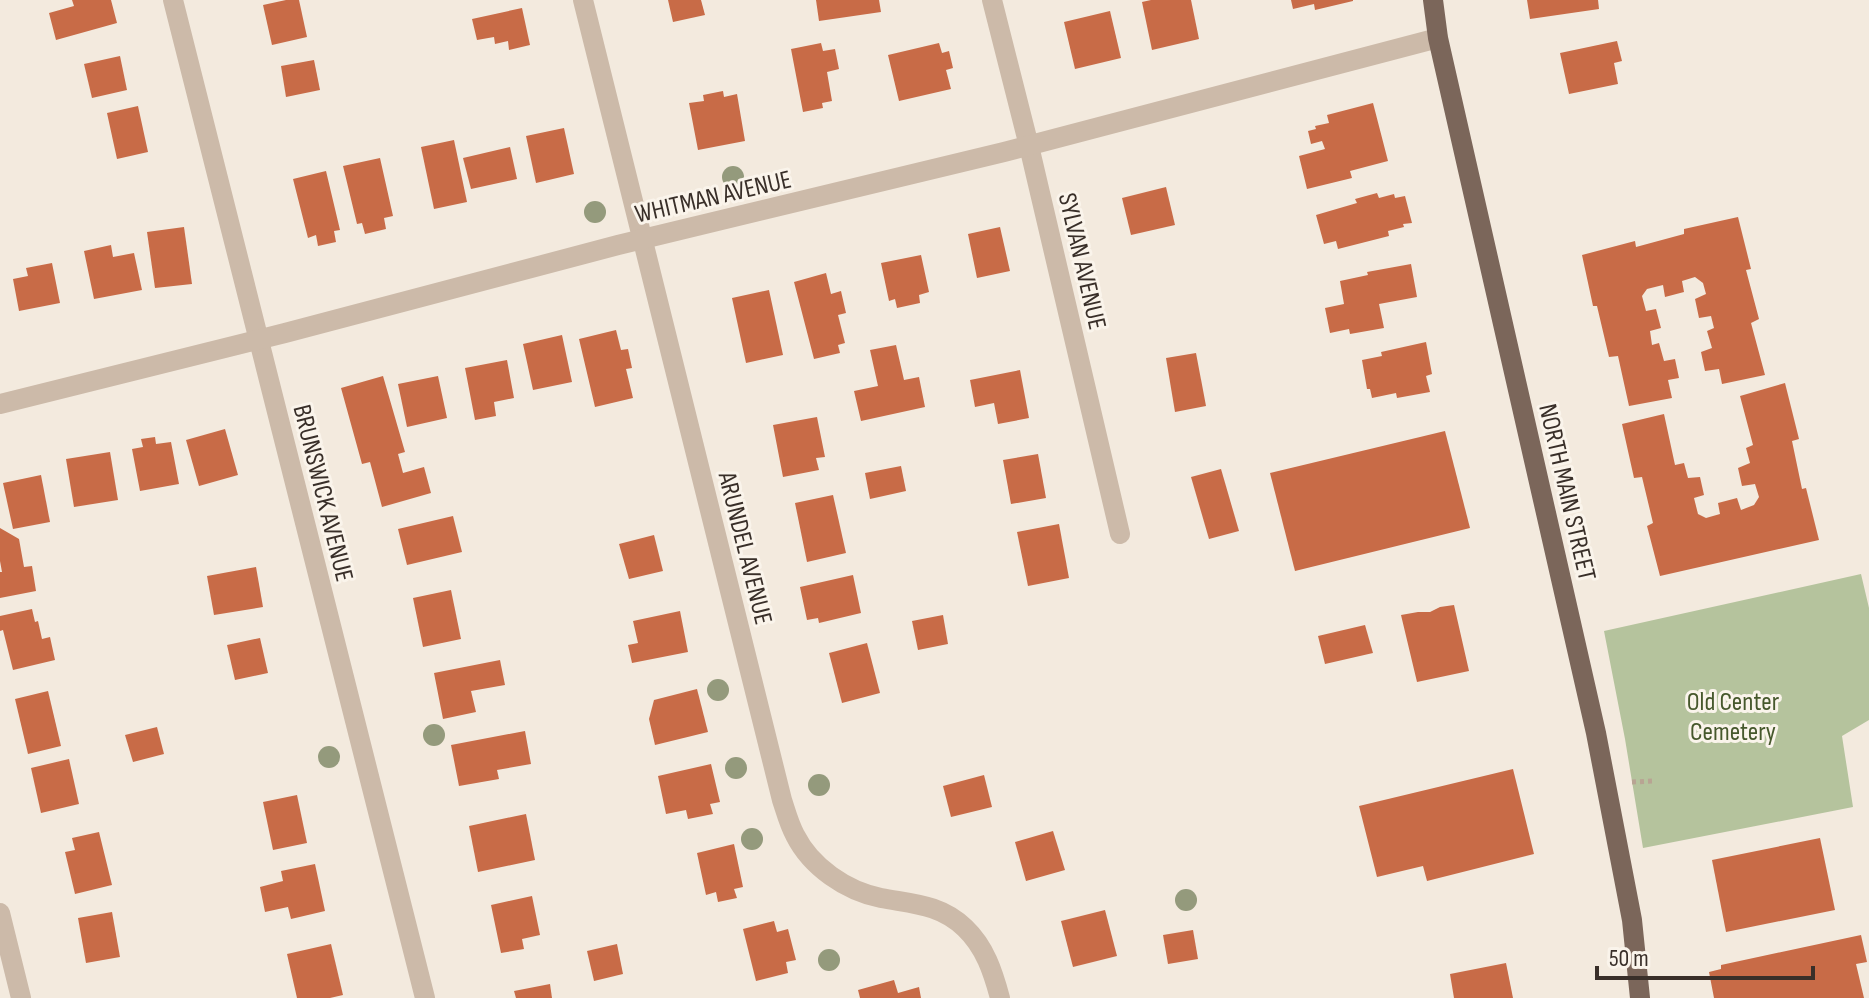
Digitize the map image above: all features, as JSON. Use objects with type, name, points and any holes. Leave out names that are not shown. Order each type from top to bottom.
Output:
[{"type":"main road","name":"NORTH MAIN STREET","points":[[1433,0],[1438,38],[1596,733],[1632,920],[1640,998]]},
{"type":"street","name":"BRUNSWICK AVENUE","points":[[173,0],[425,998]]},
{"type":"street","name":"ARUNDEL AVENUE","points":[[583,0],[782,800],[796,837],[820,868],[858,892],[933,907],[964,926],[985,953],[1000,998]]},
{"type":"street","name":"SYLVAN AVENUE","points":[[992,0],[1120,534]]},
{"type":"street","name":"WHITMAN AVENUE","points":[[0,404],[643,240],[1029,146],[1438,38]]},
{"type":"street","points":[[0,913],[21,998]]},
{"type":"path","points":[[1632,782],[1654,781]]},
{"type":"green space","name":"Old Center Cemetery","points":[[1861,574],[1869,608],[1869,720],[1842,736],[1853,807],[1643,848],[1604,631]]},
{"type":"building","points":[[72,0],[111,0],[117,23],[56,40],[49,13],[74,6]]},
{"type":"building","points":[[299,0],[307,37],[272,45],[263,5]]},
{"type":"building","points":[[668,0],[701,0],[705,15],[673,22]]},
{"type":"building","points":[[816,0],[879,0],[881,12],[819,21]]},
{"type":"building","points":[[1191,0],[1199,39],[1152,50],[1142,2]]},
{"type":"building","points":[[1291,0],[1353,1],[1315,10],[1314,4],[1293,9]]},
{"type":"building","points":[[1527,0],[1598,0],[1599,9],[1530,19]]},
{"type":"building","points":[[522,8],[530,45],[509,50],[508,41],[495,44],[494,37],[477,40],[472,19]]},
{"type":"building","points":[[1110,11],[1121,58],[1075,69],[1064,22]]},
{"type":"building","points":[[1617,41],[1622,61],[1614,63],[1618,84],[1569,94],[1560,53]]},
{"type":"building","points":[[821,43],[823,51],[835,49],[839,69],[827,72],[832,101],[822,103],[823,108],[803,112],[791,49]]},
{"type":"building","points":[[939,43],[942,53],[949,51],[953,68],[946,70],[951,89],[899,101],[888,55]]},
{"type":"building","points":[[120,56],[127,90],[92,98],[84,64]]},
{"type":"building","points":[[314,60],[320,90],[286,97],[281,66]]},
{"type":"building","points":[[723,91],[724,97],[737,94],[745,141],[698,150],[689,103],[704,101],[703,95]]},
{"type":"building","points":[[1373,103],[1388,161],[1350,171],[1352,178],[1307,189],[1299,156],[1325,149],[1322,141],[1311,144],[1308,131],[1329,123],[1327,115]]},
{"type":"building","points":[[138,106],[148,152],[117,159],[107,113]]},
{"type":"building","points":[[564,128],[574,174],[536,183],[526,136]]},
{"type":"building","points":[[454,140],[467,202],[434,209],[421,147]]},
{"type":"building","points":[[510,147],[517,179],[471,189],[463,158]]},
{"type":"building","points":[[380,158],[393,216],[384,218],[386,229],[365,234],[362,223],[357,224],[343,166]]},
{"type":"building","points":[[326,171],[340,230],[334,231],[336,242],[318,246],[316,235],[308,238],[293,179]]},
{"type":"building","points":[[1166,187],[1175,225],[1131,235],[1122,198]]},
{"type":"building","points":[[1377,193],[1379,198],[1394,194],[1395,198],[1405,196],[1412,223],[1388,231],[1389,236],[1338,249],[1336,241],[1324,244],[1316,215],[1357,203],[1355,199]]},
{"type":"building","points":[[1738,217],[1751,269],[1746,270],[1759,319],[1751,323],[1765,375],[1722,384],[1719,369],[1705,371],[1701,352],[1712,348],[1707,331],[1714,328],[1711,316],[1699,318],[1695,299],[1706,294],[1703,283],[1695,277],[1682,281],[1684,292],[1665,297],[1663,285],[1647,289],[1642,296],[1646,311],[1656,309],[1661,328],[1650,331],[1652,345],[1659,343],[1664,361],[1675,359],[1679,378],[1668,380],[1672,398],[1629,406],[1618,356],[1609,357],[1597,306],[1593,306],[1582,255],[1635,241],[1636,247],[1684,234],[1684,229]]},
{"type":"building","points":[[184,227],[192,284],[155,288],[147,232]]},
{"type":"building","points":[[1000,227],[1010,271],[977,278],[968,234]]},
{"type":"building","points":[[111,245],[113,257],[134,253],[142,290],[94,299],[84,251]]},
{"type":"building","points":[[921,255],[929,292],[919,295],[920,303],[897,308],[895,299],[889,301],[881,263]]},
{"type":"building","points":[[52,263],[60,303],[19,311],[13,279],[28,276],[26,268]]},
{"type":"building","points":[[1411,264],[1417,297],[1379,304],[1384,328],[1350,334],[1349,329],[1330,333],[1325,308],[1344,304],[1340,281],[1368,275],[1367,272]]},
{"type":"building","points":[[826,273],[831,294],[841,291],[846,313],[838,315],[845,343],[838,345],[840,353],[814,359],[794,282]]},
{"type":"building","points":[[769,290],[783,355],[746,363],[732,298]]},
{"type":"building","points":[[616,330],[621,350],[628,349],[632,368],[626,369],[633,398],[595,407],[579,339]]},
{"type":"building","points":[[562,335],[572,382],[533,390],[523,344]]},
{"type":"building","points":[[1426,342],[1432,374],[1426,376],[1430,392],[1397,398],[1396,393],[1372,398],[1370,389],[1367,389],[1362,360],[1382,356],[1381,352]]},
{"type":"building","points":[[896,345],[904,380],[919,377],[925,407],[861,421],[854,391],[878,386],[870,350]]},
{"type":"building","points":[[1196,353],[1206,406],[1175,412],[1166,358]]},
{"type":"building","points":[[507,360],[514,398],[494,402],[496,416],[475,420],[465,368]]},
{"type":"building","points":[[1020,370],[1029,418],[998,424],[994,403],[975,407],[970,380]]},
{"type":"building","points":[[383,376],[405,452],[398,454],[403,473],[424,467],[431,493],[382,507],[370,462],[362,464],[341,388]]},
{"type":"building","points":[[438,376],[447,418],[407,427],[398,384]]},
{"type":"building","points":[[1785,383],[1799,439],[1792,441],[1802,489],[1806,488],[1819,540],[1660,576],[1647,526],[1653,523],[1642,477],[1634,478],[1622,424],[1664,414],[1675,465],[1684,463],[1688,478],[1700,477],[1704,495],[1694,498],[1698,514],[1706,518],[1720,514],[1718,503],[1737,498],[1741,510],[1754,505],[1759,497],[1755,484],[1742,486],[1738,468],[1750,463],[1746,448],[1753,445],[1740,396]]},
{"type":"building","points":[[817,417],[825,457],[816,458],[819,470],[783,477],[773,425]]},
{"type":"building","points":[[225,429],[238,475],[199,486],[186,440]]},
{"type":"building","points":[[1445,431],[1470,528],[1295,571],[1270,473]]},
{"type":"building","points":[[155,437],[156,444],[171,442],[179,484],[140,491],[132,449],[143,447],[141,439]]},
{"type":"building","points":[[110,452],[118,500],[74,507],[66,459]]},
{"type":"building","points":[[1038,454],[1046,498],[1011,504],[1003,460]]},
{"type":"building","points":[[901,466],[906,491],[870,499],[865,473]]},
{"type":"building","points":[[1221,469],[1239,531],[1209,539],[1191,477]]},
{"type":"building","points":[[41,475],[50,522],[13,529],[3,483]]},
{"type":"building","points":[[833,495],[846,553],[807,562],[795,503]]},
{"type":"building","points":[[453,516],[462,552],[407,565],[398,529]]},
{"type":"building","points":[[1059,524],[1069,578],[1028,586],[1017,532]]},
{"type":"building","points":[[0,528],[19,539],[24,567],[32,566],[36,591],[0,598]]},
{"type":"building","points":[[654,535],[663,571],[629,579],[619,544]]},
{"type":"building","points":[[256,567],[263,607],[214,615],[207,576]]},
{"type":"building","points":[[853,575],[861,613],[819,623],[818,618],[807,620],[800,587]]},
{"type":"building","points":[[451,590],[461,639],[423,647],[413,598]]},
{"type":"building","points":[[1454,605],[1469,671],[1417,682],[1401,615],[1430,612]]},
{"type":"building","points":[[32,609],[42,639],[50,637],[55,660],[13,670],[3,630],[0,631],[0,616]]},
{"type":"building","points":[[680,611],[688,652],[632,663],[628,645],[638,643],[633,621]]},
{"type":"building","points":[[943,615],[948,644],[918,650],[912,621]]},
{"type":"building","points":[[1365,625],[1373,653],[1325,664],[1318,636]]},
{"type":"building","points":[[260,638],[268,673],[235,680],[227,645]]},
{"type":"building","points":[[867,643],[880,693],[842,703],[829,653]]},
{"type":"building","points":[[500,660],[505,685],[471,691],[476,712],[443,719],[434,673]]},
{"type":"building","points":[[697,689],[708,732],[655,745],[649,719],[654,700]]},
{"type":"building","points":[[48,691],[61,746],[28,754],[15,699]]},
{"type":"building","points":[[157,727],[164,754],[133,762],[125,735]]},
{"type":"building","points":[[525,731],[531,764],[497,770],[499,779],[459,786],[451,745]]},
{"type":"building","points":[[69,759],[79,804],[41,813],[31,768]]},
{"type":"building","points":[[711,764],[720,802],[710,804],[713,814],[688,819],[686,810],[666,814],[658,776]]},
{"type":"building","points":[[1513,769],[1534,854],[1427,881],[1423,866],[1377,877],[1359,806]]},
{"type":"building","points":[[984,775],[992,807],[951,817],[943,786]]},
{"type":"building","points":[[297,795],[307,843],[273,850],[263,802]]},
{"type":"building","points":[[526,814],[535,860],[478,872],[469,826]]},
{"type":"building","points":[[1053,831],[1065,870],[1026,881],[1015,842]]},
{"type":"building","points":[[99,832],[112,885],[75,894],[65,852],[75,850],[72,838]]},
{"type":"building","points":[[1820,838],[1835,910],[1726,932],[1712,860]]},
{"type":"building","points":[[734,844],[743,887],[734,889],[737,898],[718,902],[716,892],[706,895],[697,853]]},
{"type":"building","points":[[315,864],[325,911],[291,919],[288,907],[265,912],[260,887],[283,881],[281,871]]},
{"type":"building","points":[[532,896],[540,935],[522,939],[524,949],[501,953],[491,905]]},
{"type":"building","points":[[1105,910],[1117,956],[1073,967],[1061,921]]},
{"type":"building","points":[[112,912],[120,957],[86,963],[78,918]]},
{"type":"building","points":[[774,921],[777,932],[788,929],[796,960],[786,962],[788,973],[756,981],[743,929]]},
{"type":"building","points":[[1193,930],[1198,959],[1168,964],[1163,935]]},
{"type":"building","points":[[1861,935],[1867,962],[1856,964],[1864,998],[1714,998],[1709,972],[1721,969],[1721,965]]},
{"type":"building","points":[[331,944],[343,995],[297,998],[287,954]]},
{"type":"building","points":[[617,944],[623,974],[594,981],[587,951]]},
{"type":"building","points":[[1506,963],[1513,998],[1454,998],[1450,974]]},
{"type":"building","points":[[894,980],[898,993],[919,987],[921,998],[860,998],[858,990]]},
{"type":"building","points":[[550,984],[552,998],[516,998],[514,991]]}]
